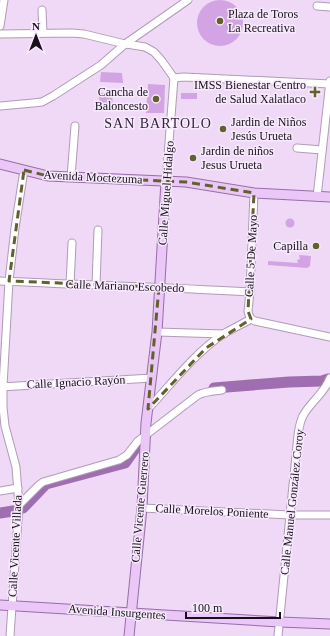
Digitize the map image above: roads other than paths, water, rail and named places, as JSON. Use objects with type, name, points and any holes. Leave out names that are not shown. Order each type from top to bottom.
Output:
[{"type":"main road","name":"Avenida Moctezuma","points":[[0,164],[48,176],[166,181],[201,184],[254,193],[330,197]]},
{"type":"main road","name":"Calle Miguel Hidalgo","points":[[152,378],[157,332],[166,181]]},
{"type":"main road","name":"Calle Vicente Guerrero","points":[[129,636],[142,508],[148,409],[152,378]]},
{"type":"main road","name":"Avenida Insurgentes","points":[[0,605],[330,624]]},
{"type":"street","points":[[0,26],[4,0]]},
{"type":"street","points":[[0,106],[42,102],[101,65],[125,44],[188,0]]},
{"type":"street","points":[[317,6],[330,7]]},
{"type":"street","points":[[42,10],[43,33]]},
{"type":"street","points":[[0,34],[84,34],[125,44],[145,47],[154,52],[174,78],[184,77],[330,83],[317,197]]},
{"type":"street","name":"Calle Miguel Hidalgo","points":[[166,181],[174,78]]},
{"type":"street","points":[[70,177],[75,126]]},
{"type":"street","points":[[297,148],[322,150]]},
{"type":"street","name":"Calle Vicente Villada","points":[[10,636],[19,505],[16,467],[5,426],[3,407],[3,317],[24,170]]},
{"type":"street","name":"Calle 5 De Mayo","points":[[250,319],[248,311],[254,193]]},
{"type":"street","points":[[96,285],[98,230]]},
{"type":"street","points":[[70,285],[72,243]]},
{"type":"street","name":"Calle Mariano Escobedo","points":[[0,281],[250,292]]},
{"type":"street","points":[[148,409],[192,360],[224,334],[250,319],[330,337]]},
{"type":"street","points":[[157,332],[224,334]]},
{"type":"street","name":"Calle Ignacio Rayón","points":[[2,386],[152,378]]},
{"type":"street","name":"Calle Manuel González Coroy","points":[[278,636],[300,424],[303,415],[324,389],[330,378]]},
{"type":"street","points":[[19,505],[43,482],[119,460],[127,455],[135,444],[198,395],[222,390]]},
{"type":"street","points":[[0,491],[18,488]]},
{"type":"street","name":"Calle Morelos Poniente","points":[[142,508],[290,515],[330,515]]},
{"type":"waterway","points":[[214,388],[322,381],[328,379]]},
{"type":"waterway","points":[[23,508],[46,484],[125,463],[137,446]]},
{"type":"waterway","points":[[0,513],[13,511]]},
{"type":"place","name":"Plaza de Toros La Recreativa","points":[[220,21]]},
{"type":"place","name":"IMSS Bienestar Centro de Salud Xalatlaco","points":[[315,92]]},
{"type":"place","name":"Cancha de Baloncesto","points":[[156,99]]},
{"type":"place","name":"Jardin de Niños Jesús Urueta","points":[[223,129]]},
{"type":"place","name":"Jardin de niños Jesus Urueta","points":[[193,158]]},
{"type":"place","name":"Capilla","points":[[316,246]]},
{"type":"district","name":"SAN BARTOLO","points":[[158,123]]}]
